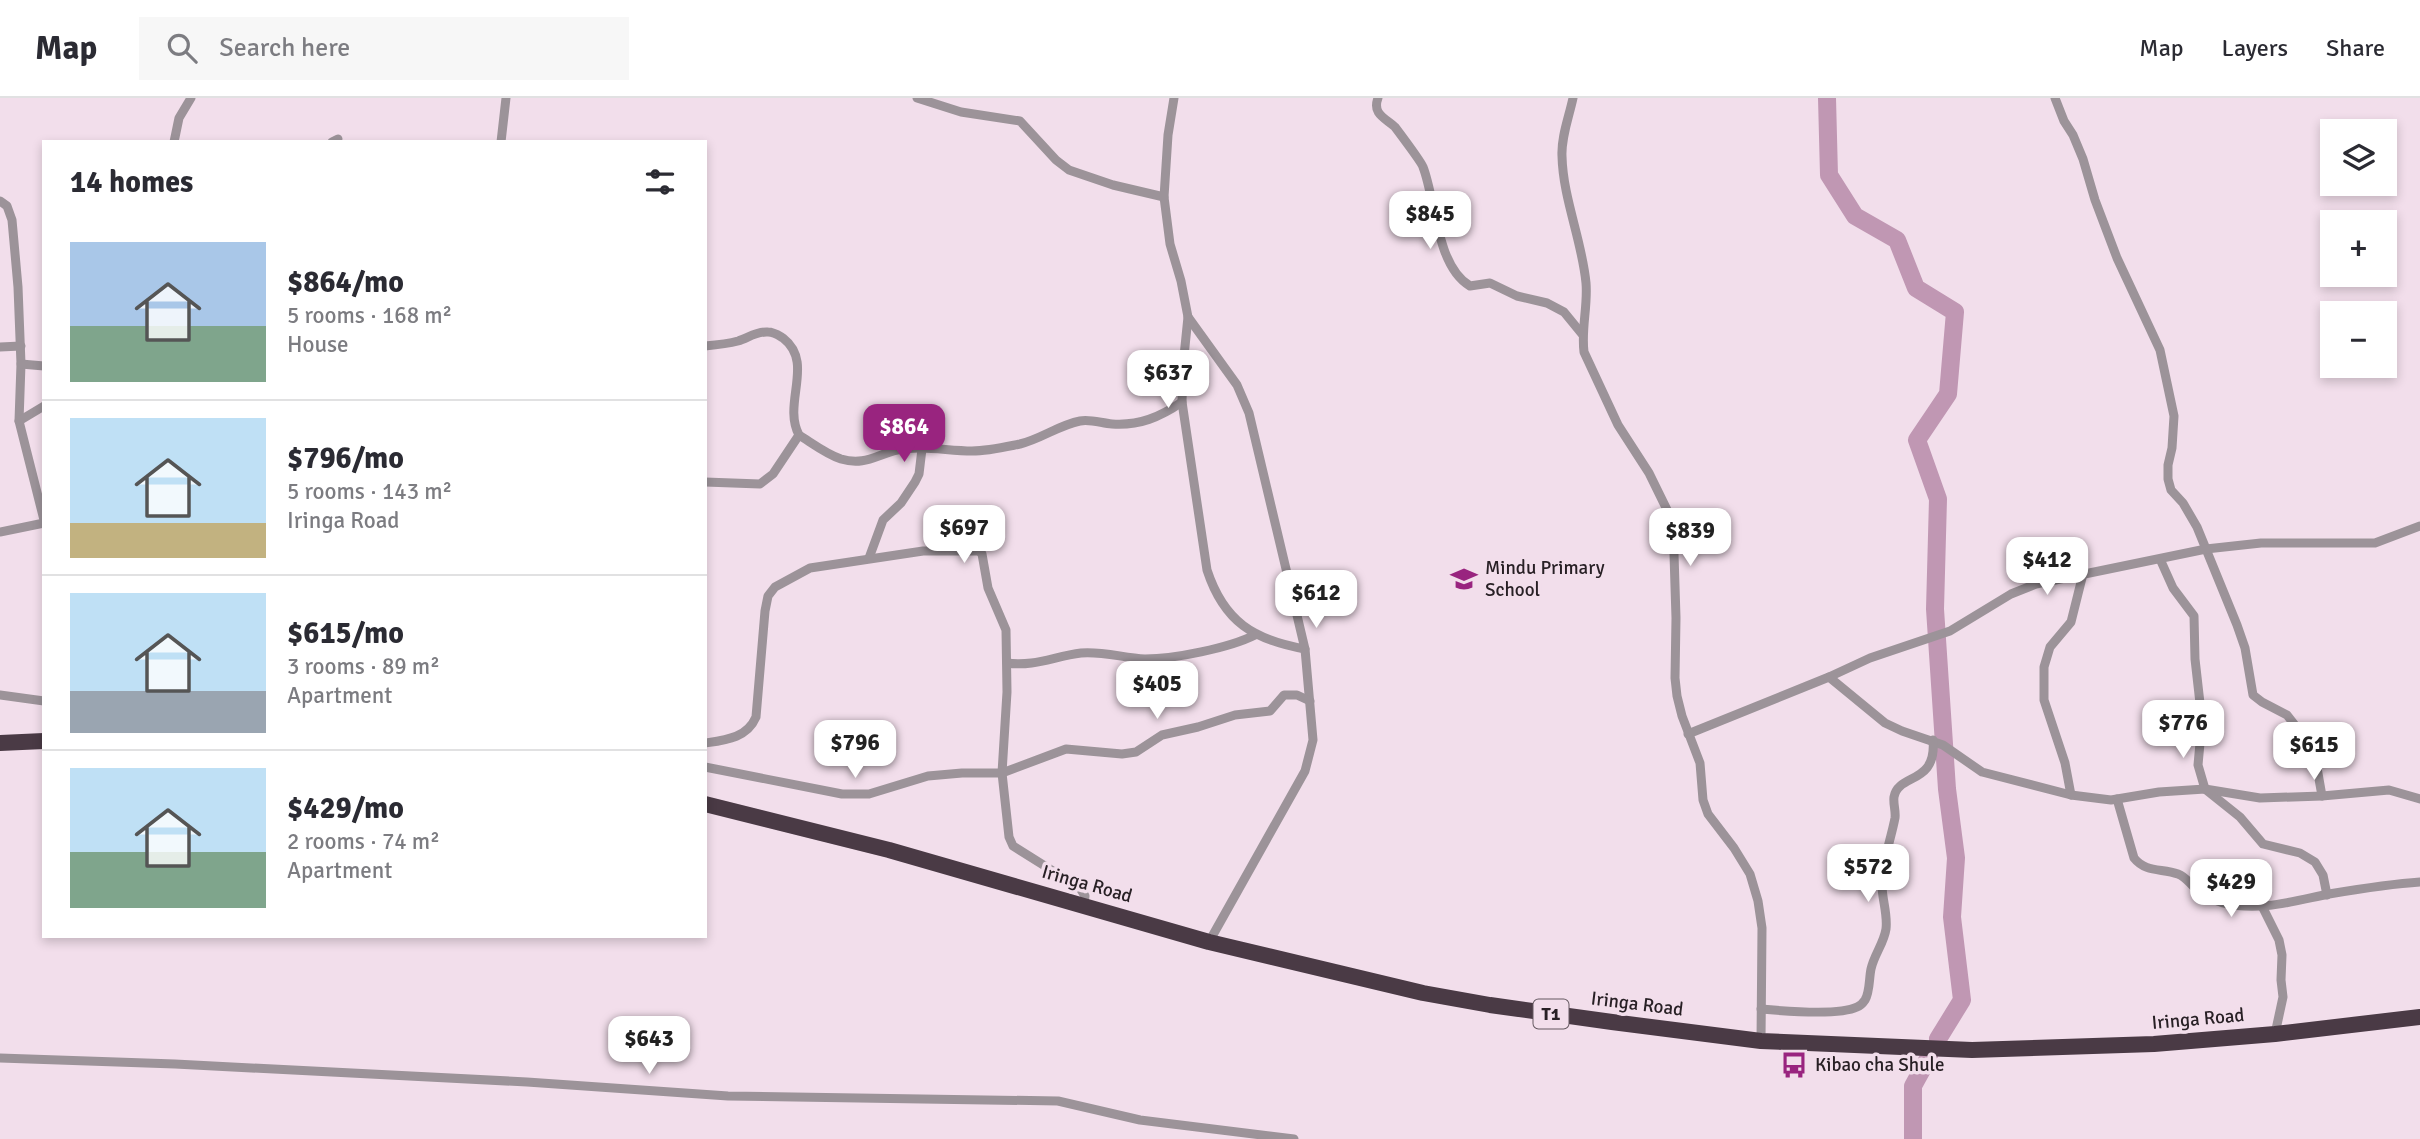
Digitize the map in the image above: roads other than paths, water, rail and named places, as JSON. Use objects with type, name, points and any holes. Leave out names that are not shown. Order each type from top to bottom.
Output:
[{"type":"highway","points":[[0,743],[42,741]]},
{"type":"highway","name":"Iringa Road","points":[[707,804],[889,850],[1209,942],[1423,993],[1490,1005],[1761,1041],[1972,1050],[2058,1049],[2276,1034],[2420,1017]]},
{"type":"street","points":[[174,140],[179,118],[191,98]]},
{"type":"street","points":[[501,140],[506,98]]},
{"type":"street","points":[[917,98],[961,112],[1020,121],[1056,160],[1069,170],[1113,186],[1164,197]]},
{"type":"street","points":[[1174,98],[1168,135],[1164,197],[1170,244],[1188,317],[1182,366],[1182,402],[1207,570],[1223,606],[1242,627],[1255,635],[1305,649]]},
{"type":"street","points":[[1378,98],[1376,108],[1379,115],[1394,127],[1423,165],[1441,241],[1461,278],[1470,286],[1490,283],[1517,296],[1547,303],[1564,312],[1582,334]]},
{"type":"street","points":[[1573,98],[1562,158],[1586,281],[1582,334],[1584,352],[1618,425],[1649,473],[1673,522],[1675,678],[1682,716],[1700,763],[1703,800],[1708,814],[1750,874],[1758,901],[1762,928],[1761,1041]]},
{"type":"street","points":[[2055,98],[2083,159],[2117,258],[2160,350],[2174,416],[2168,479],[2171,490],[2183,503],[2197,527],[2242,636],[2253,695],[2257,700],[2287,715],[2294,724],[2316,762],[2322,796]]},
{"type":"street","points":[[0,201],[7,206],[12,220],[21,346],[19,421],[42,514]]},
{"type":"street","points":[[1188,317],[1237,385],[1244,399],[1268,487],[1305,649],[1313,740],[1305,771],[1209,942]]},
{"type":"street","points":[[707,346],[738,341],[767,332],[778,335],[792,345],[798,358],[794,420],[799,435],[841,459],[855,461],[876,459],[894,451],[974,451],[1000,447],[1034,440],[1085,420],[1115,424],[1139,423],[1182,402]]},
{"type":"street","points":[[0,347],[21,346]]},
{"type":"street","points":[[21,364],[42,366]]},
{"type":"street","points":[[19,421],[42,407]]},
{"type":"street","points":[[707,482],[760,484],[773,474],[799,435]]},
{"type":"street","points":[[869,558],[883,520],[912,489],[919,474],[922,449]]},
{"type":"street","points":[[0,532],[42,522]]},
{"type":"street","points":[[1688,734],[1870,658],[1950,631],[2021,589],[2083,573],[2206,549],[2261,543],[2375,543],[2420,526]]},
{"type":"street","points":[[707,743],[725,740],[748,731],[756,717],[765,611],[768,596],[775,587],[810,568],[923,551],[979,551],[982,554],[988,588],[1006,630],[1007,692],[1002,773],[1010,842],[1080,888],[1085,896],[1084,904]]},
{"type":"street","points":[[2160,559],[2173,588],[2194,616],[2202,721],[2198,765],[2204,789],[2240,817],[2263,844],[2300,853],[2315,862],[2323,875],[2327,895]]},
{"type":"street","points":[[2071,795],[2044,700],[2044,667],[2050,647],[2071,622],[2083,573]]},
{"type":"street","points":[[1007,663],[1024,666],[1080,653],[1145,659],[1167,658],[1242,641],[1255,635]]},
{"type":"street","points":[[1829,677],[1885,723],[1933,740],[1987,774],[2071,795],[2117,799],[2159,792],[2204,789],[2260,798],[2389,790],[2420,799]]},
{"type":"street","points":[[0,695],[42,701]]},
{"type":"street","points":[[707,767],[817,789],[869,794],[928,776],[1002,773],[1066,749],[1122,754],[1136,752],[1162,735],[1235,715],[1270,711],[1284,695],[1297,695],[1310,701]]},
{"type":"street","points":[[1761,1009],[1819,1012],[1845,1010],[1859,1006],[1865,1000],[1871,968],[1886,926],[1882,881],[1886,848],[1894,822],[1894,796],[1901,786],[1930,766],[1934,754],[1933,740]]},
{"type":"street","points":[[2117,799],[2134,858],[2139,865],[2178,874],[2195,888],[2222,903],[2262,906],[2287,904],[2393,884],[2420,882]]},
{"type":"street","points":[[2262,906],[2279,940],[2282,955],[2283,997],[2276,1034]]},
{"type":"street","points":[[0,1058],[500,1081],[729,1096],[1058,1101],[1140,1120],[1294,1139]]},
{"type":"waterway","points":[[1827,98],[1829,175],[1855,216],[1897,240],[1916,288],[1955,312],[1948,394],[1917,440],[1938,499],[1935,609],[1947,789],[1956,858],[1952,917],[1962,1000],[1938,1039]]},
{"type":"waterway","points":[[1913,1139],[1913,1086],[1929,1057]]},
{"type":"place","name":"Mindu Primary School","points":[[1464,579]]},
{"type":"place","name":"Kibao cha Shule","points":[[1794,1065]]}]
